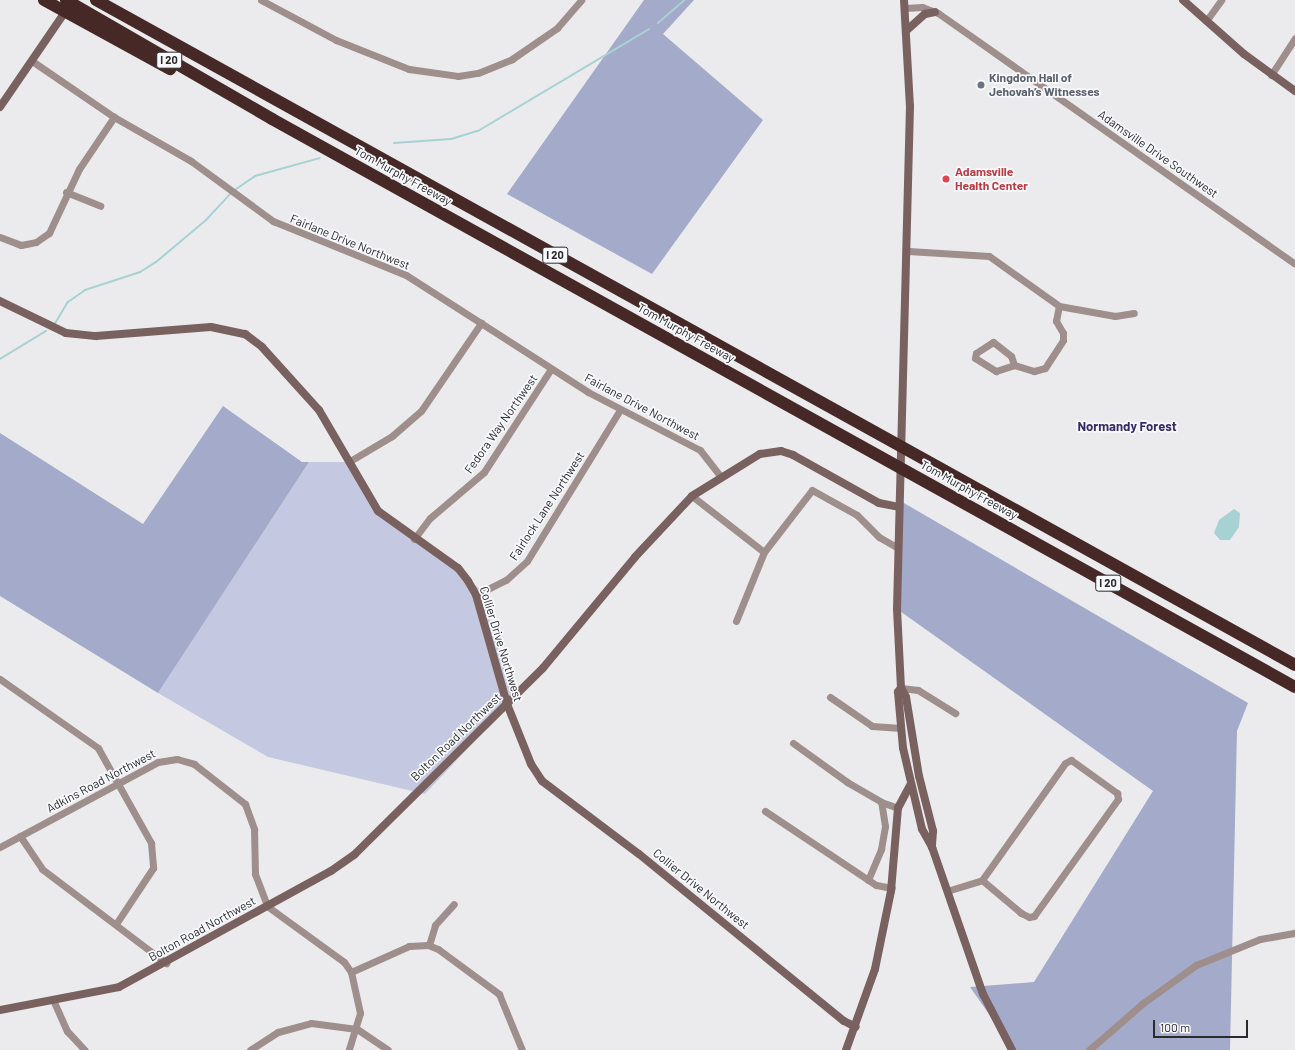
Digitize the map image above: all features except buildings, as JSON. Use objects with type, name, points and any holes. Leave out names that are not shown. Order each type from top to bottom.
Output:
[{"type":"highway","points":[[44,0],[131,50],[272,119]]},
{"type":"highway","name":"Tom Murphy Freeway","points":[[66,0],[272,119],[1295,687]]},
{"type":"highway","name":"Tom Murphy Freeway","points":[[96,0],[1295,665]]},
{"type":"main road","points":[[0,107],[74,0]]},
{"type":"main road","points":[[1183,0],[1271,75],[1295,91]]},
{"type":"main road","points":[[905,4],[907,30],[908,251],[898,548],[901,688],[906,697],[918,776],[933,831],[932,846]]},
{"type":"main road","points":[[907,30],[920,17],[935,12]]},
{"type":"main road","name":"Collier Drive Northwest","points":[[0,300],[54,328],[74,334],[96,336],[195,326],[245,334],[262,347],[319,410],[378,511],[458,568],[476,595],[507,704],[531,764],[542,781],[639,854],[844,1021],[856,1027]]},
{"type":"main road","name":"Bolton Road Northwest","points":[[0,1010],[54,1002],[119,987],[166,963],[355,854],[568,642],[635,557],[692,496],[760,454],[781,451],[879,503],[899,507]]},
{"type":"main road","points":[[901,688],[898,692],[900,728],[922,829],[932,846],[946,891],[983,994],[1012,1050]]},
{"type":"main road","points":[[846,1050],[856,1027],[875,969],[892,888],[898,808],[911,784]]},
{"type":"street","points":[[261,0],[273,3],[336,40],[409,69],[458,76],[478,73],[512,59],[557,28],[581,0]]},
{"type":"street","points":[[1206,21],[1221,0]]},
{"type":"street","name":"Adamsville Drive Southwest","points":[[905,4],[922,7],[935,12],[1295,264]]},
{"type":"street","points":[[1271,75],[1295,38]]},
{"type":"street","name":"Fairlane Drive Northwest","points":[[32,61],[114,117],[191,161],[273,221],[406,276],[552,369],[620,410],[700,450],[721,477]]},
{"type":"street","points":[[0,237],[21,245],[43,238],[54,224],[66,192],[114,117]]},
{"type":"street","points":[[66,192],[100,206]]},
{"type":"street","points":[[908,251],[989,256],[1059,306],[1115,316],[1134,313]]},
{"type":"street","points":[[1014,365],[1008,353],[993,342],[976,353],[975,358],[991,370],[1014,365],[1039,370],[1053,357],[1063,340],[1063,333],[1056,321],[1059,306]]},
{"type":"street","points":[[350,461],[392,436],[421,411],[481,323]]},
{"type":"street","name":"Fedora Way Northwest","points":[[414,538],[430,518],[484,472],[552,369]]},
{"type":"street","name":"Fairlock Lane Northwest","points":[[476,595],[506,580],[526,561],[620,410]]},
{"type":"street","points":[[736,621],[764,552],[812,490],[857,515],[879,537],[898,548]]},
{"type":"street","points":[[692,496],[764,552]]},
{"type":"street","points":[[0,679],[90,742],[104,756],[151,843],[154,859],[150,877],[116,924]]},
{"type":"street","points":[[901,688],[918,690],[955,713]]},
{"type":"street","points":[[830,697],[872,726],[900,728]]},
{"type":"street","points":[[793,743],[881,802],[898,808]]},
{"type":"street","name":"Adkins Road Northwest","points":[[0,847],[158,762],[177,759],[194,764],[235,793],[252,818],[255,874],[267,906]]},
{"type":"street","points":[[946,891],[982,880],[1065,762],[1071,760],[1117,793],[1118,799],[1034,916],[1025,915],[982,880]]},
{"type":"street","points":[[868,880],[881,849],[885,826],[881,802]]},
{"type":"street","points":[[765,811],[868,880],[892,888]]},
{"type":"street","points":[[20,836],[42,870],[166,963]]},
{"type":"street","points":[[429,945],[435,925],[454,904]]},
{"type":"street","points":[[267,906],[344,962],[351,972],[360,1013],[357,1029],[349,1050]]},
{"type":"street","points":[[1089,1050],[1143,1003],[1196,965],[1260,939],[1295,933]]},
{"type":"street","points":[[351,972],[409,946],[429,945],[499,994],[522,1050]]},
{"type":"street","points":[[54,1002],[67,1031],[85,1050]]},
{"type":"street","points":[[250,1050],[298,1025],[323,1023],[357,1029],[388,1050]]},
{"type":"shaded area","points":[[644,0],[694,0],[663,34],[763,120],[652,274],[507,194]]},
{"type":"shaded area","points":[[223,406],[302,462],[309,462],[158,693],[0,596],[0,433],[143,524]]},
{"type":"shaded area","points":[[309,462],[354,462],[388,520],[480,589],[514,699],[425,794],[268,757],[158,693]]},
{"type":"shaded area","points":[[897,499],[1248,703],[1237,731],[1230,1050],[1014,1050],[970,987],[1034,982],[1153,791],[897,609]]},
{"type":"shaded area","points":[[1234,509],[1240,513],[1239,527],[1230,540],[1220,540],[1214,533],[1219,520]]},
{"type":"waterway","points":[[658,23],[684,0]]},
{"type":"waterway","points":[[394,143],[451,139],[478,131],[649,29]]},
{"type":"waterway","points":[[236,189],[255,176],[320,158]]},
{"type":"waterway","points":[[54,325],[68,302],[85,290],[140,272],[156,262],[206,220],[230,194]]},
{"type":"waterway","points":[[0,359],[46,331]]},
{"type":"place","name":"Kingdom Hall of Jehovah’s Witnesses","points":[[981,85]]},
{"type":"place","name":"Adamsville Health Center","points":[[946,179]]},
{"type":"district","name":"Normandy Forest","points":[[1127,426]]}]
